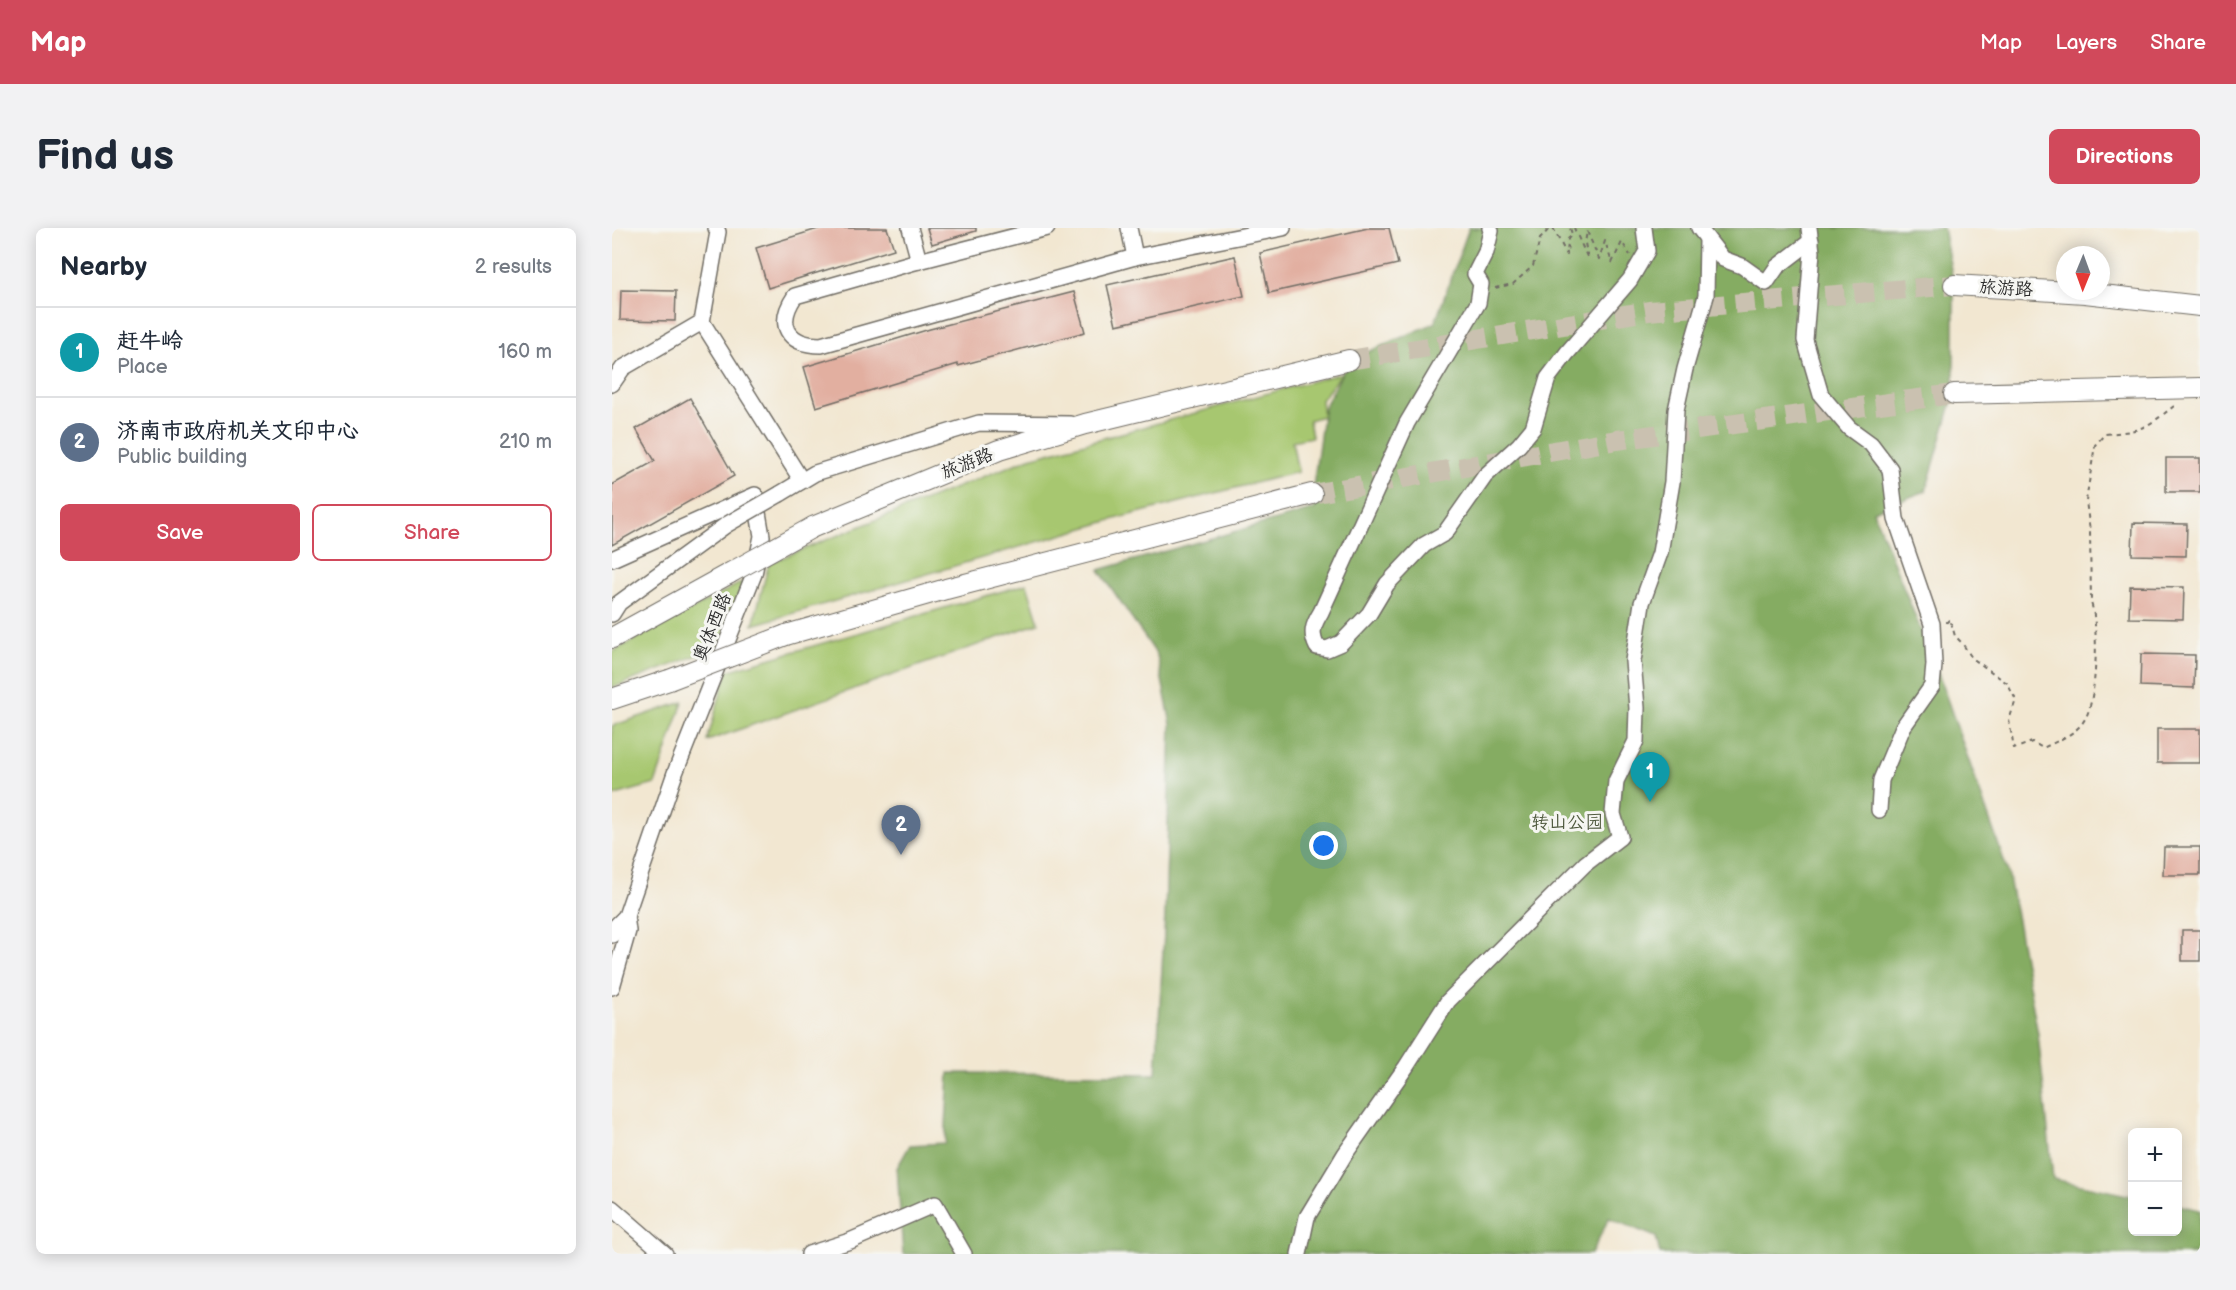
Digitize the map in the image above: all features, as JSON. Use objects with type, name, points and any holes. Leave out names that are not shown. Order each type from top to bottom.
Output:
[{"type":"main road","name":"旅游路","points":[[1954,285],[2085,293],[2200,306]]},
{"type":"main road","name":"旅游路","points":[[612,638],[813,527],[999,450],[1084,424],[1349,360]]},
{"type":"main road","points":[[1954,394],[2198,388]]},
{"type":"main road","points":[[612,699],[669,680],[786,635],[946,589],[1312,494]]},
{"type":"street","points":[[910,228],[919,261]]},
{"type":"street","points":[[1047,228],[795,296],[786,309],[786,324],[791,336],[806,345],[821,345],[1135,257],[1283,228]]},
{"type":"street","points":[[1129,228],[1135,257]]},
{"type":"street","points":[[1490,228],[1486,252],[1475,274],[1481,284],[1478,303],[1407,423],[1314,624],[1312,638],[1317,646],[1327,649],[1341,643],[1369,614],[1387,584],[1424,545],[1444,533],[1485,476],[1519,446],[1533,428],[1548,378],[1630,280],[1638,267],[1647,250],[1644,228]]},
{"type":"street","points":[[722,229],[702,322],[802,481]]},
{"type":"street","points":[[1703,234],[1724,259],[1742,266],[1766,283],[1777,267],[1810,234]]},
{"type":"street","points":[[1299,1254],[1307,1217],[1345,1154],[1406,1068],[1448,1000],[1585,864],[1620,837],[1612,814],[1616,781],[1636,741],[1638,708],[1633,661],[1641,603],[1660,553],[1672,482],[1676,410],[1706,296],[1703,234]]},
{"type":"street","points":[[1810,234],[1812,252],[1805,340],[1821,394],[1849,428],[1871,444],[1890,469],[1896,519],[1932,624],[1934,665],[1932,686],[1903,727],[1881,780],[1879,810]]},
{"type":"street","points":[[612,384],[623,368],[702,322]]},
{"type":"street","points":[[612,614],[619,603],[726,525],[815,473],[979,423],[1084,424]]},
{"type":"street","name":"奥体西路","points":[[612,559],[755,495],[762,536],[754,574],[675,773],[626,916],[614,928],[612,935]]},
{"type":"street","name":"奥体西路","points":[[612,987],[628,931],[626,916]]},
{"type":"street","points":[[809,1254],[850,1241],[935,1204],[964,1254]]},
{"type":"street","points":[[612,1208],[665,1254]]},
{"type":"path","points":[[1480,292],[1513,284],[1533,266],[1540,239],[1551,228],[1567,255],[1568,239],[1572,234],[1572,228]]},
{"type":"path","points":[[1572,228],[1588,259],[1585,243],[1587,231],[1599,259],[1605,241],[1612,263],[1622,242],[1638,267]]},
{"type":"path","points":[[1932,624],[1942,628],[1950,619],[1955,636],[1972,658],[2007,683],[2016,700],[2009,720],[2014,749],[2032,742],[2043,748],[2071,733],[2086,719],[2095,686],[2090,531],[2086,501],[2095,445],[2104,434],[2130,432],[2148,426],[2198,388]]},
{"type":"green space","name":"转山公园","points":[[1469,228],[1943,228],[1954,285],[1954,394],[1926,491],[1873,511],[1938,673],[2008,872],[2038,1034],[2053,1179],[2128,1195],[2128,1236],[2182,1236],[2182,1206],[2200,1210],[2200,1254],[1660,1254],[1656,1237],[1609,1218],[1591,1254],[903,1254],[897,1168],[910,1145],[945,1143],[949,1073],[1156,1074],[1165,915],[1171,724],[1157,655],[1099,570],[1315,509],[1312,494],[1324,408],[1349,360],[1435,323]]},
{"type":"green space","points":[[1342,373],[1321,400],[1323,416],[1309,420],[1312,437],[1292,441],[1298,472],[1122,517],[753,625],[769,563],[1030,458]]},
{"type":"green space","points":[[744,581],[719,647],[612,688],[612,652]]},
{"type":"green space","points":[[1027,584],[1039,623],[707,741],[727,671]]},
{"type":"green space","points":[[683,702],[655,784],[612,796],[612,726]]},
{"type":"building","points":[[821,228],[887,228],[894,249],[768,288],[756,248]]},
{"type":"building","points":[[927,228],[976,228],[976,231],[932,244]]},
{"type":"building","points":[[1368,228],[1389,228],[1398,264],[1269,293],[1260,253]]},
{"type":"building","points":[[1235,256],[1244,296],[1116,325],[1107,285]]},
{"type":"building","points":[[621,290],[676,291],[675,321],[620,320]]},
{"type":"building","points":[[1074,292],[1085,332],[958,366],[958,364],[816,407],[804,367],[930,329]]},
{"type":"building","points":[[690,398],[734,476],[612,545],[612,485],[655,461],[636,429]]},
{"type":"building","points":[[2166,458],[2200,458],[2200,492],[2166,492]]},
{"type":"building","points":[[2133,523],[2187,524],[2186,556],[2132,555]]},
{"type":"building","points":[[2130,586],[2184,587],[2183,619],[2129,618]]},
{"type":"building","points":[[2141,654],[2195,655],[2194,688],[2140,686]]},
{"type":"building","points":[[2157,729],[2200,729],[2200,763],[2157,763]]},
{"type":"building","points":[[2164,847],[2200,847],[2200,875],[2163,875]]},
{"type":"building","points":[[2182,930],[2200,930],[2200,961],[2182,961]]},
{"type":"tunnel","points":[[1349,360],[1649,311],[1954,285]]},
{"type":"tunnel","points":[[1312,494],[1617,440],[1954,394]]},
{"type":"place","name":"赶牛岭","points":[[1650,802]]},
{"type":"place","name":"济南市政府机关文印中心","points":[[901,855]]}]
